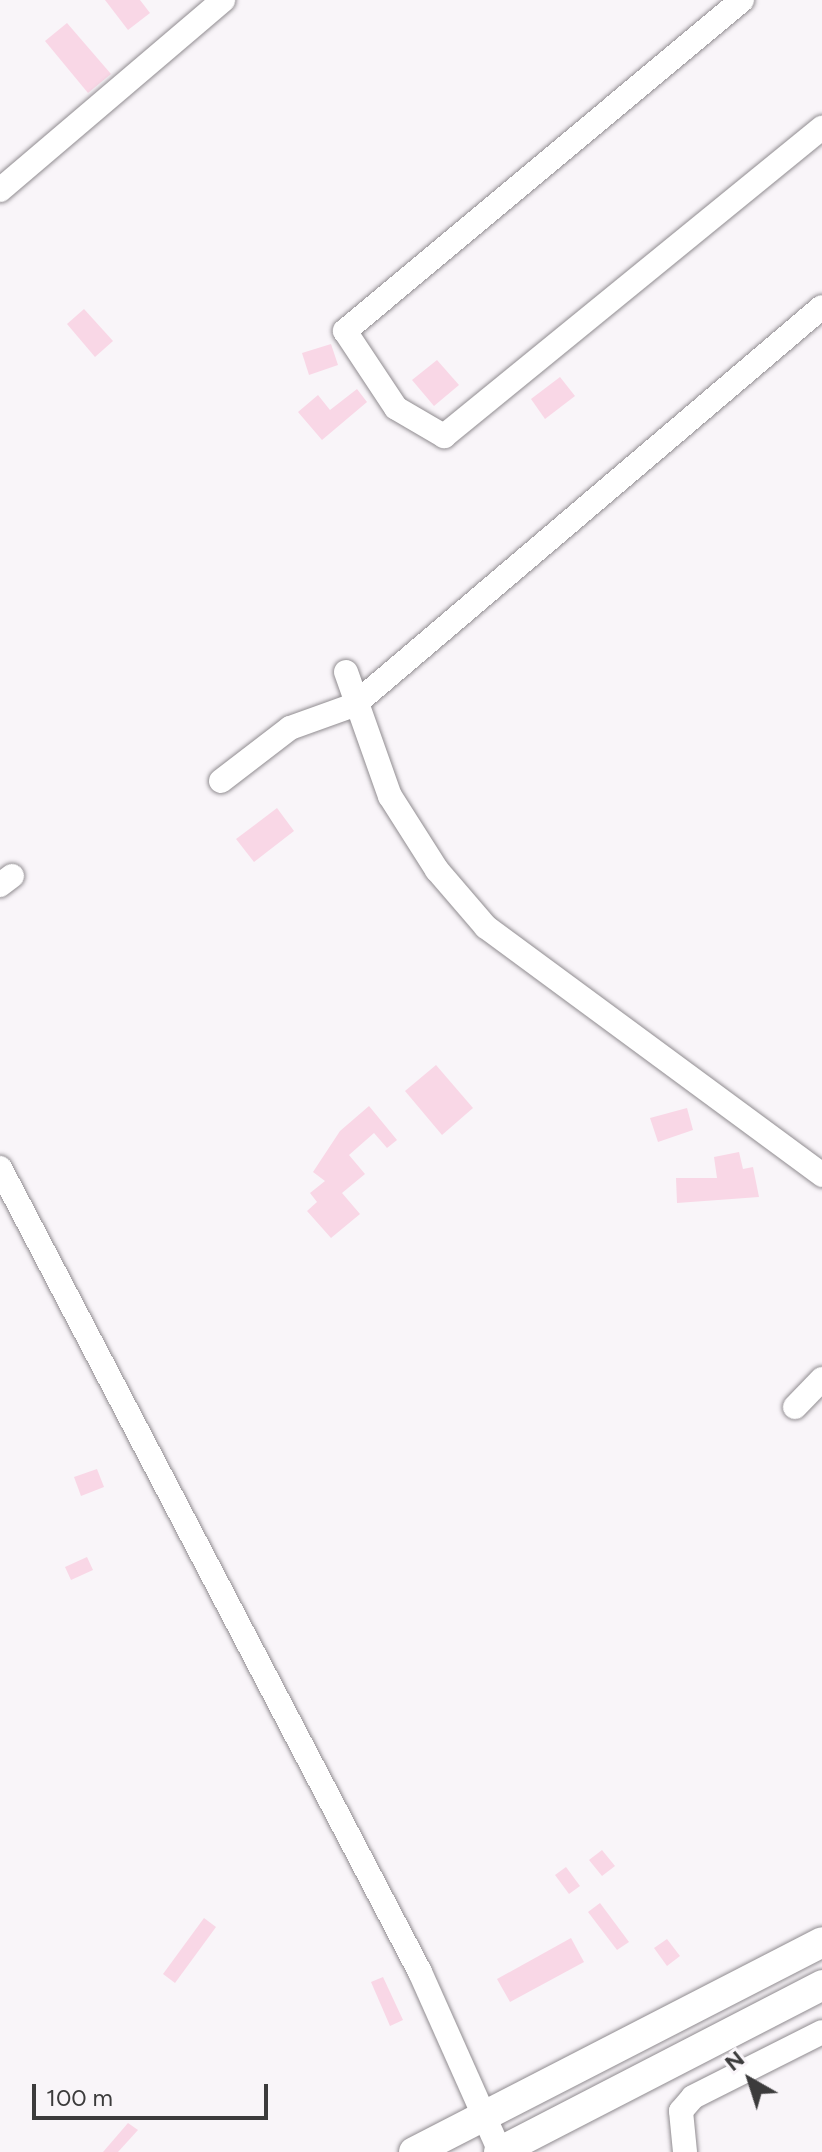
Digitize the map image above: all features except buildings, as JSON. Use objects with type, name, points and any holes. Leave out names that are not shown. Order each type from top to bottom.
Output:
[{"type":"main road","points":[[414,2152],[822,1942]]},
{"type":"main road","points":[[499,2152],[822,1985]]},
{"type":"street","points":[[0,190],[223,0]]},
{"type":"street","points":[[742,0],[345,331],[396,408],[444,436],[822,128]]},
{"type":"street","points":[[221,781],[290,728],[354,705],[822,307]]},
{"type":"street","points":[[346,672],[354,705],[411,833],[486,927],[822,1175]]},
{"type":"street","points":[[0,1168],[420,1972],[487,2115],[499,2152]]},
{"type":"street","points":[[795,1407],[822,1379]]},
{"type":"street","points":[[685,2152],[681,2111],[693,2097],[822,2032]]}]
